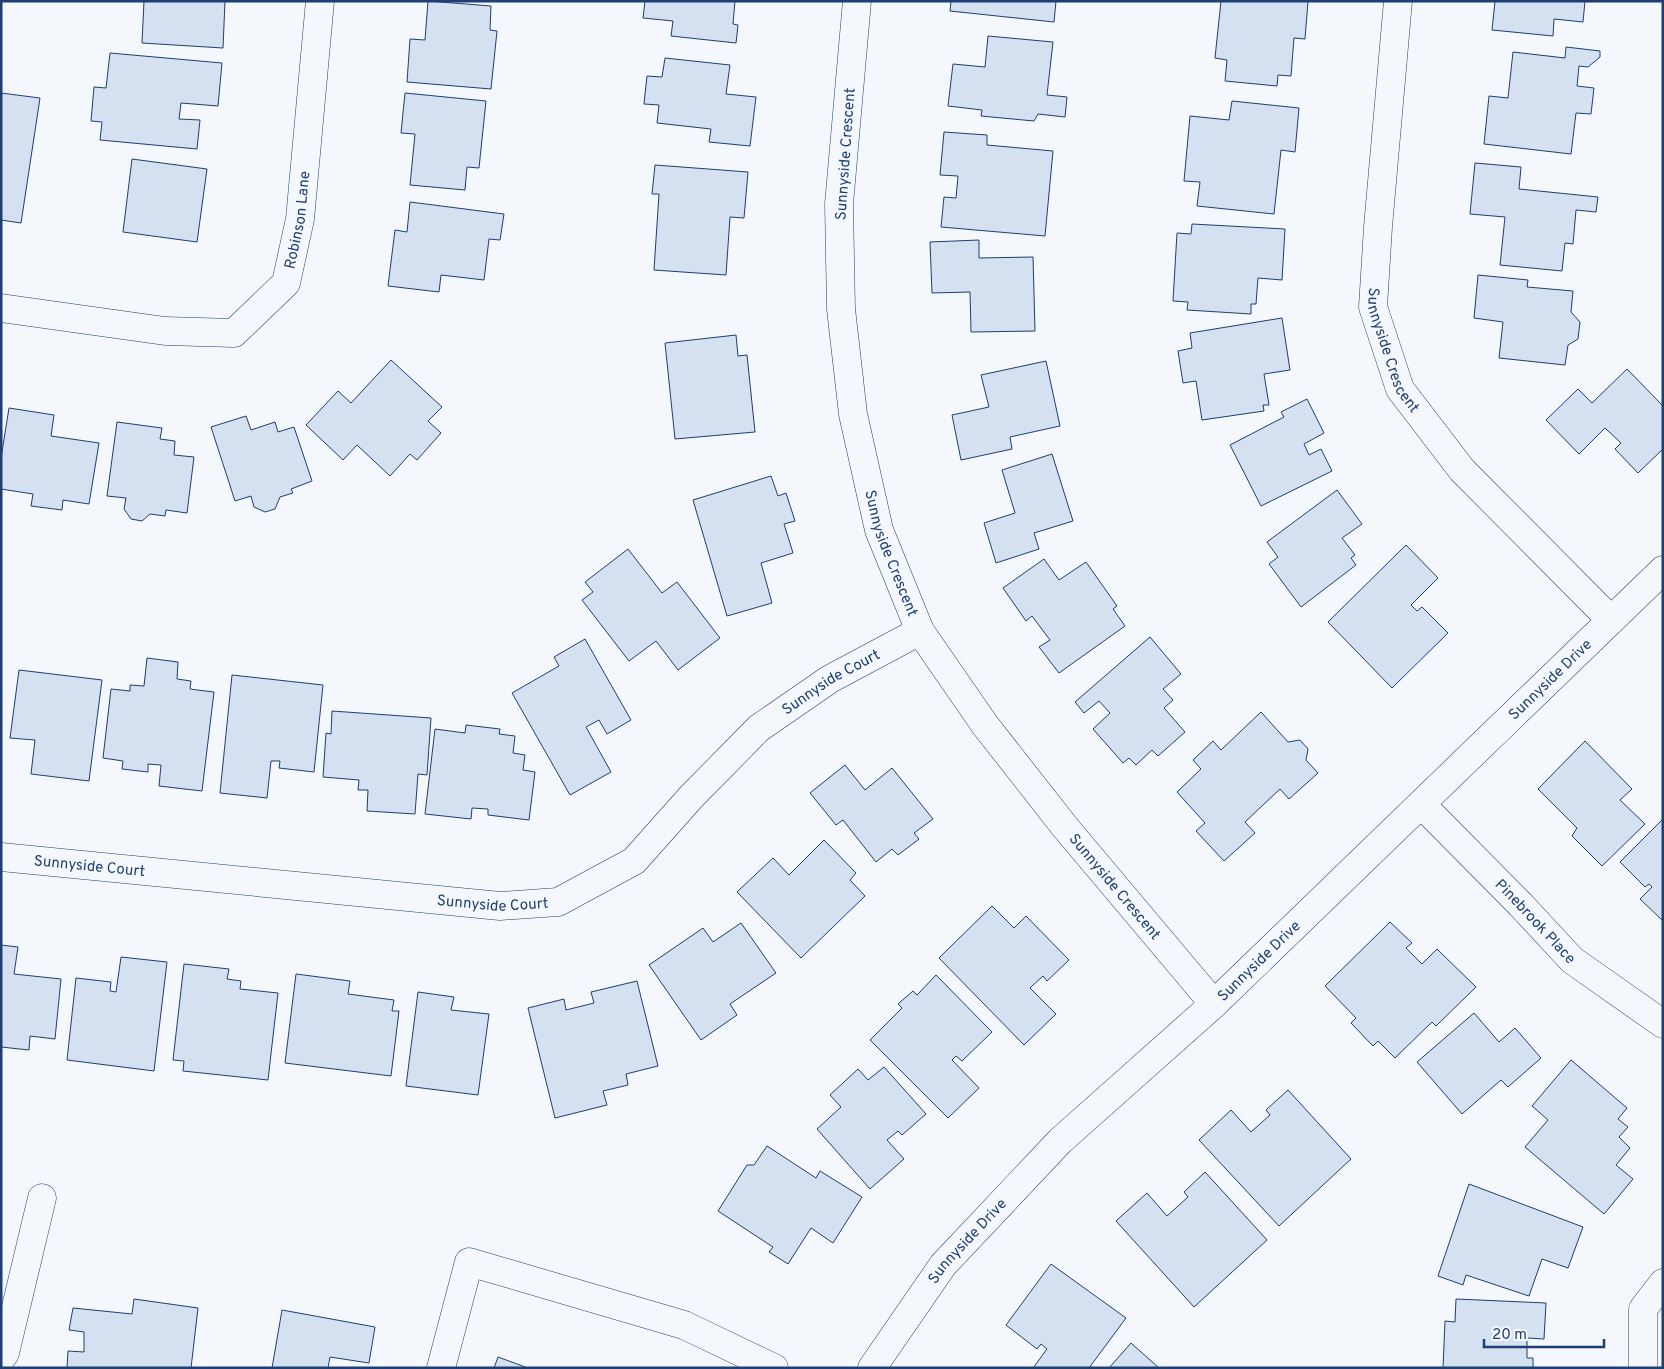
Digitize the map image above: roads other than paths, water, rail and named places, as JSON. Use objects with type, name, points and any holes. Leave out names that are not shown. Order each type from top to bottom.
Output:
[{"type":"street","name":"Robinson Lane","points":[[1,308],[164,331],[234,333],[286,283],[300,219],[320,1]]},
{"type":"street","name":"Sunnyside Crescent","points":[[857,1],[839,204],[841,309],[854,414],[879,530],[920,631],[985,725],[1065,827],[1214,1004]]},
{"type":"street","name":"Sunnyside Crescent","points":[[1398,1],[1378,227],[1373,307],[1400,389],[1462,470],[1611,620]]},
{"type":"street","name":"Sunnyside Drive","points":[[872,1368],[949,1258],[1060,1141],[1214,1004],[1663,570]]},
{"type":"street","name":"Sunnyside Court","points":[[1,857],[500,906],[558,902],[634,861],[691,797],[759,728],[830,679],[920,631]]},
{"type":"street","name":"Pinebrook Place","points":[[1421,804],[1521,905],[1572,960],[1663,1024]]},
{"type":"street","points":[[1,1359],[5,1354],[42,1198]]},
{"type":"street","points":[[440,1368],[469,1262],[684,1325],[774,1368]]},
{"type":"street","points":[[1644,1368],[1643,1310],[1663,1282]]}]
